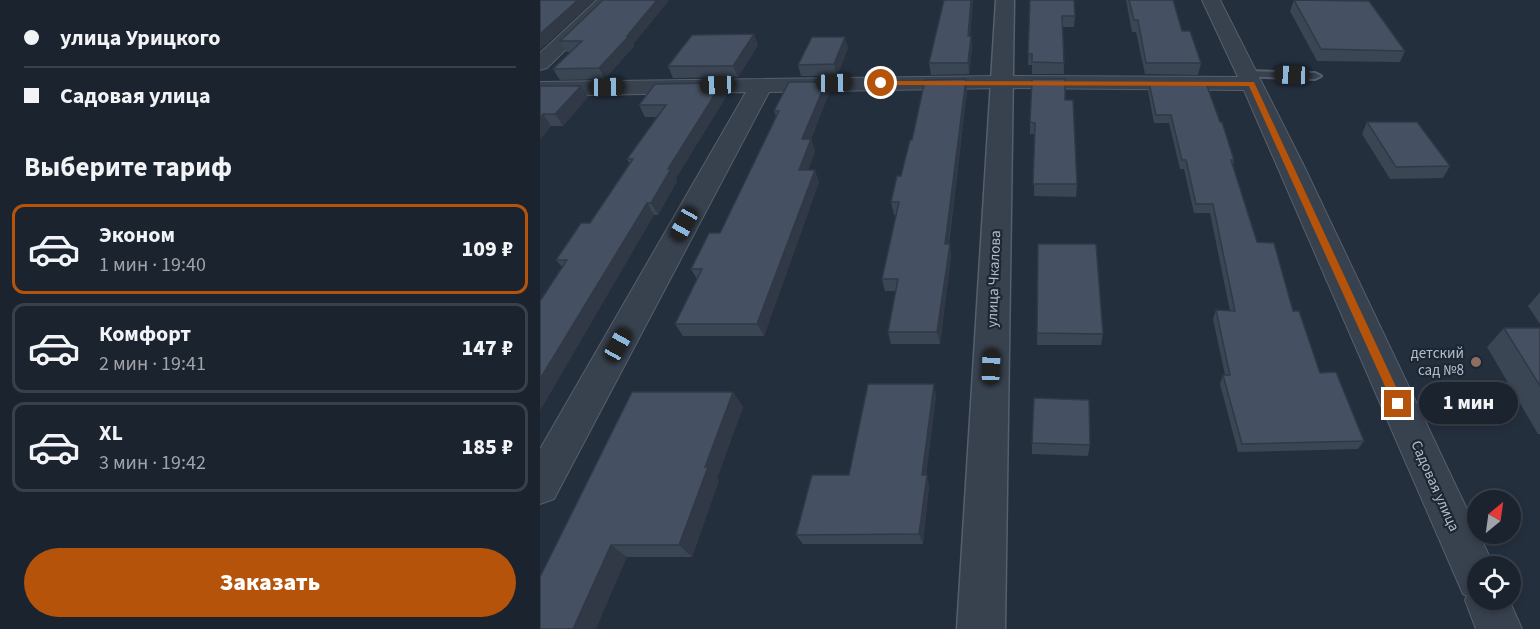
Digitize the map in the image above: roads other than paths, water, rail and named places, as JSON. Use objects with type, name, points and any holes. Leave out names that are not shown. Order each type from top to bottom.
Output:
[{"type":"street","points":[[540,64],[607,0]]},
{"type":"street","name":"улица Чкалова","points":[[981,629],[1005,0]]},
{"type":"street","name":"Садовая улица","points":[[1211,0],[1467,556]]},
{"type":"street","points":[[540,89],[762,84],[1248,79]]},
{"type":"street","points":[[540,486],[762,84]]},
{"type":"street","points":[[1491,610],[1499,629]]},
{"type":"lane","points":[[1248,79],[1315,76]]},
{"type":"place","name":"детский сад №8","points":[[1476,362]]}]
